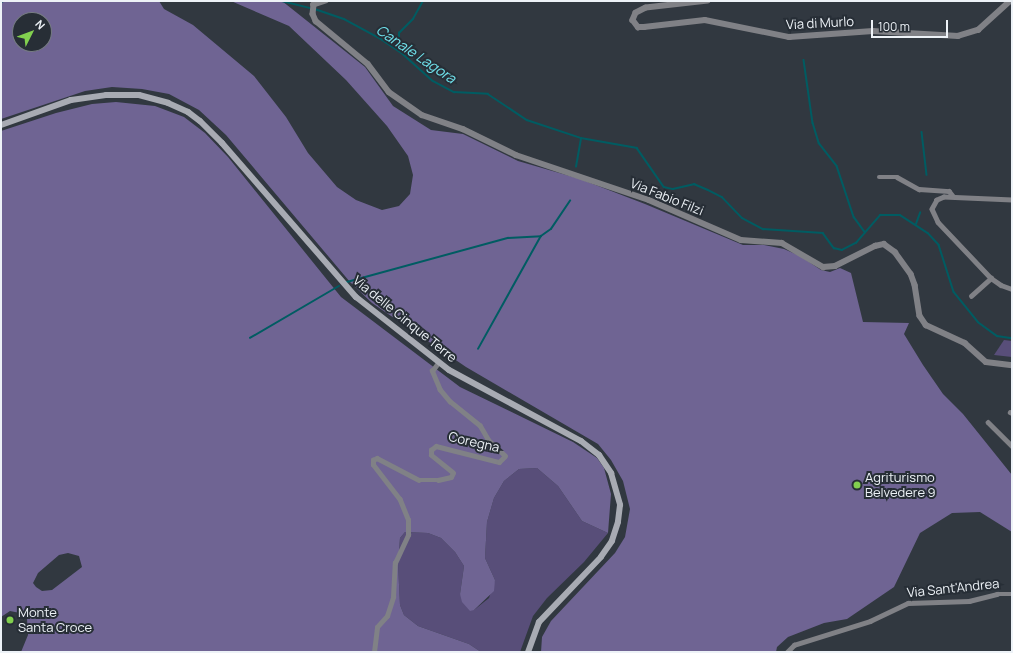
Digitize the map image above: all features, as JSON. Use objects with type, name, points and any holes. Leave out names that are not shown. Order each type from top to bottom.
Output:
[{"type":"main road","name":"Via delle Cinque Terre","points":[[1,125],[71,100],[106,95],[139,95],[168,103],[188,112],[200,121],[222,143],[356,297],[438,362],[482,389],[586,445],[599,455],[615,484],[620,515],[612,541],[601,557],[539,622],[528,652]]},
{"type":"street","name":"Via Fabio Filzi","points":[[326,1],[314,5],[314,18],[368,64],[389,92],[409,107],[463,129],[516,155],[649,200],[741,240],[782,243],[823,266],[835,266],[875,246],[888,246],[911,274],[915,285],[920,316],[926,325],[965,343],[986,362],[1012,365]]},
{"type":"street","name":"Via di Murlo","points":[[708,1],[641,10],[634,15],[633,20],[638,27],[705,20],[789,37],[873,31],[958,36],[978,30],[1010,1]]},
{"type":"street","points":[[879,177],[897,177],[919,189],[949,191],[954,196]]},
{"type":"street","points":[[1012,200],[954,196],[937,200],[932,209],[934,218],[992,278],[1001,285],[1012,289]]},
{"type":"street","points":[[971,296],[992,278]]},
{"type":"street","name":"Coregna","points":[[374,652],[377,627],[387,616],[393,597],[395,563],[408,534],[408,520],[400,500],[373,465],[373,460],[377,458],[419,480],[438,480],[450,477],[453,473],[431,455],[431,450],[436,446],[500,462],[505,456],[488,440],[480,426],[450,402],[440,390],[432,371],[438,362]]},
{"type":"street","points":[[988,422],[1012,446]]},
{"type":"street","name":"Via Sant'Andrea","points":[[787,652],[794,644],[870,621],[908,603],[969,601],[997,594],[1012,594]]},
{"type":"shaded area","points":[[1,1],[159,1],[164,9],[193,25],[254,76],[286,117],[308,153],[337,187],[356,200],[382,210],[399,206],[410,194],[413,175],[408,156],[387,126],[346,80],[289,26],[231,1],[282,1],[365,67],[393,106],[431,130],[463,134],[518,161],[580,179],[645,204],[743,245],[764,245],[784,249],[800,256],[821,270],[830,272],[840,268],[851,273],[863,322],[909,323],[904,334],[923,365],[943,394],[963,414],[1012,475],[1012,532],[980,512],[952,513],[920,533],[894,587],[847,619],[824,623],[788,637],[777,647],[776,652],[541,652],[542,637],[551,621],[615,553],[625,537],[630,509],[623,481],[611,460],[598,444],[466,367],[372,303],[350,282],[226,135],[199,110],[169,94],[142,89],[112,87],[85,91],[1,119]]},
{"type":"shaded area","points":[[116,102],[155,106],[184,117],[205,133],[228,157],[341,297],[460,387],[573,442],[597,458],[604,468],[611,494],[608,533],[582,521],[558,486],[537,468],[519,469],[504,481],[494,498],[487,522],[485,558],[495,580],[494,591],[474,610],[470,611],[462,602],[460,594],[464,566],[455,552],[441,538],[428,533],[405,532],[400,538],[398,564],[400,605],[404,615],[418,626],[469,644],[481,652],[21,652],[28,635],[27,619],[20,613],[10,611],[1,617],[1,131],[56,113],[92,104]],"holes":[[[68,553],[79,556],[82,567],[52,590],[42,591],[33,583],[38,573],[59,555]]]},
{"type":"shaded area","points":[[1004,340],[1012,341],[1012,357],[994,355]]},
{"type":"shaded area","points":[[537,468],[558,486],[582,521],[608,533],[584,562],[547,598],[533,616],[520,652],[481,652],[469,644],[418,626],[404,615],[400,605],[398,564],[400,538],[405,532],[428,533],[441,538],[455,552],[464,566],[460,594],[474,610],[489,598],[495,580],[485,558],[487,522],[494,498],[504,481],[519,469]]},
{"type":"waterway","name":"Canale Lagora","points":[[282,1],[311,8]]},
{"type":"waterway","points":[[399,50],[399,33],[413,19],[423,1]]},
{"type":"waterway","name":"Canale Lagora","points":[[315,9],[344,19],[381,39],[403,54],[433,81],[454,92],[488,94],[527,120],[581,138],[637,148],[664,187],[673,189],[694,184],[722,197],[742,218],[763,229],[823,233],[834,248],[842,250],[856,243],[880,215],[900,215],[928,233],[939,245],[954,292],[978,322],[997,336],[1012,338]]},
{"type":"waterway","points":[[804,60],[813,123],[819,143],[837,166],[854,217],[865,232]]},
{"type":"waterway","points":[[922,132],[927,175]]},
{"type":"waterway","points":[[576,167],[581,138]]},
{"type":"waterway","points":[[478,349],[541,236],[551,229],[570,201]]},
{"type":"waterway","points":[[916,224],[920,213]]},
{"type":"waterway","points":[[347,282],[508,238],[541,236]]},
{"type":"waterway","points":[[250,338],[339,286]]},
{"type":"waterway","points":[[776,652],[782,652]]},
{"type":"place","name":"Agriturismo Belvedere 9","points":[[857,485]]},
{"type":"place","name":"Monte Santa Croce","points":[[10,620]]}]
